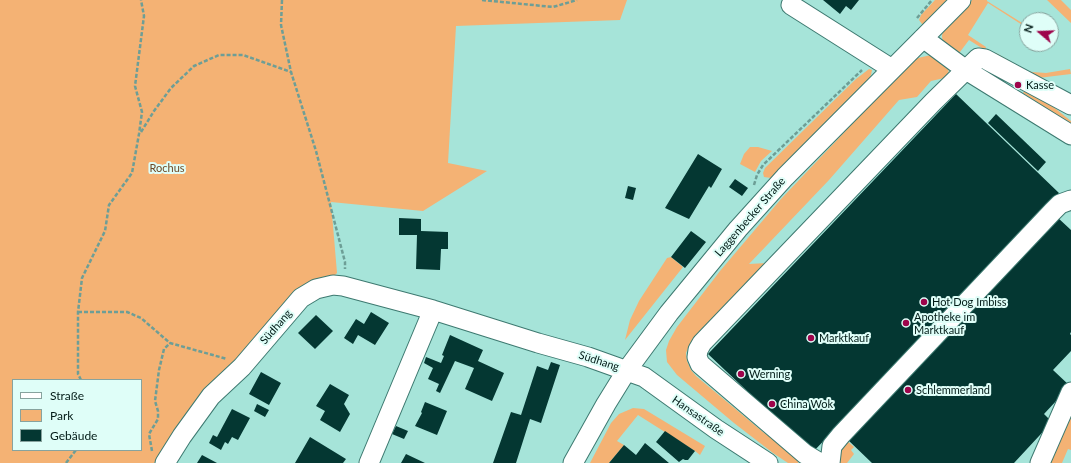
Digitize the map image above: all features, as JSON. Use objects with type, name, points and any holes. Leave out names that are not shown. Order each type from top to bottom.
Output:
[{"type":"street","name":"Laggenbecker Straße","points":[[574,463],[606,404],[627,370],[669,313],[738,229],[785,177],[961,0]]},
{"type":"street","points":[[791,5],[892,69]]},
{"type":"street","points":[[923,38],[966,70],[1071,135]]},
{"type":"street","points":[[820,463],[805,454],[700,364],[697,357],[698,350],[708,337],[978,58],[985,59],[1071,105]]},
{"type":"street","points":[[830,463],[832,446],[840,435],[1052,212],[1060,204],[1071,200]]},
{"type":"street","name":"Südhang","points":[[157,459],[182,436],[211,396],[242,367],[301,298],[316,288],[334,285],[343,286],[433,310],[627,370]]},
{"type":"street","points":[[369,463],[433,310]]},
{"type":"street","points":[[185,447],[242,367]]},
{"type":"street","name":"Hansastraße","points":[[627,370],[644,377],[716,429],[768,463]]},
{"type":"street","points":[[1040,463],[1071,392]]},
{"type":"path","points":[[80,379],[78,374],[78,312],[82,278],[105,231],[109,204],[132,173],[139,134],[142,112],[135,86],[144,16],[141,0]]},
{"type":"path","points":[[282,0],[281,25],[291,72],[316,151],[345,262],[343,286]]},
{"type":"path","points":[[482,0],[553,7],[576,0]]},
{"type":"path","points":[[139,134],[171,88],[194,66],[218,55],[243,55],[291,72]]},
{"type":"path","points":[[78,312],[126,312],[141,318],[170,343],[227,359],[242,367]]},
{"type":"path","points":[[157,459],[152,451],[150,434],[158,419],[158,411],[155,401],[159,370],[164,349],[170,343]]},
{"type":"path","points":[[66,463],[75,451]]},
{"type":"green space","name":"Rochus","points":[[0,0],[627,0],[620,20],[456,26],[448,163],[487,171],[423,211],[331,202],[337,273],[154,463],[0,463]]},
{"type":"green space","points":[[935,0],[952,0],[926,26],[919,20],[921,15]]},
{"type":"green space","points":[[972,0],[987,0],[1019,21],[1019,23],[988,3],[968,35],[986,47],[985,50],[969,40],[957,56],[943,45],[943,30]]},
{"type":"green space","points":[[1047,0],[1061,0],[1071,10],[1071,23]]},
{"type":"green space","points":[[996,53],[1032,72],[1046,73],[1070,69],[1071,74],[1038,78],[994,55]]},
{"type":"green space","points":[[931,55],[948,66],[949,77],[931,81],[917,97],[899,100],[829,180],[749,264],[767,263],[695,336],[686,353],[687,361],[691,370],[696,376],[763,432],[800,459],[798,463],[788,463],[734,423],[677,375],[667,362],[666,350],[669,341],[677,327],[720,271],[781,199],[912,61]]},
{"type":"green space","points":[[869,69],[872,70],[867,83],[771,178],[764,177],[763,173],[765,168],[856,79]]},
{"type":"green space","points":[[1027,86],[1071,121],[1071,125],[1023,93]]},
{"type":"green space","points":[[750,147],[758,147],[772,151],[761,161],[755,172],[740,164],[744,154]]},
{"type":"green space","points":[[671,257],[683,267],[625,340],[630,320],[639,301],[667,258]]},
{"type":"green space","points":[[633,408],[644,409],[705,446],[700,455],[638,415],[617,441],[624,445],[609,463],[590,463],[611,423],[619,414]]},
{"type":"green space","points":[[1071,410],[1071,450],[1068,449],[1062,463],[1048,463]]},
{"type":"green space","points":[[845,439],[854,447],[851,450],[854,454],[847,463],[835,463]]},
{"type":"building","points":[[823,0],[859,0],[851,10],[846,6],[840,14]]},
{"type":"building","points":[[956,94],[1059,193],[813,452],[708,354]]},
{"type":"building","points":[[996,114],[1046,162],[1038,171],[988,123]]},
{"type":"building","points":[[698,154],[722,169],[711,188],[709,186],[689,219],[665,208]]},
{"type":"building","points":[[735,179],[748,188],[742,196],[729,187]]},
{"type":"building","points":[[628,186],[636,188],[633,200],[625,198]]},
{"type":"building","points":[[1057,217],[1071,230],[1071,351],[1053,370],[1070,386],[1044,414],[1052,422],[1014,463],[872,463],[847,439]]},
{"type":"building","points":[[399,218],[421,219],[421,231],[448,232],[448,249],[441,249],[440,270],[416,269],[417,235],[399,235]]},
{"type":"building","points":[[691,231],[706,242],[685,268],[671,257]]},
{"type":"building","points":[[371,312],[389,323],[375,345],[358,335],[353,344],[344,338],[356,319],[364,324]]},
{"type":"building","points":[[316,315],[333,331],[315,349],[298,333]]},
{"type":"building","points":[[450,335],[483,350],[478,361],[504,373],[492,401],[465,389],[474,368],[455,361],[440,393],[436,391],[439,384],[428,379],[433,368],[424,363],[426,357],[441,363],[444,356],[442,355]]},
{"type":"building","points":[[551,362],[560,365],[541,423],[530,419],[516,463],[493,463],[511,412],[521,415],[537,366],[548,370]]},
{"type":"building","points":[[261,372],[281,383],[269,405],[249,394]]},
{"type":"building","points":[[330,384],[349,395],[344,404],[350,414],[340,432],[320,420],[325,411],[316,406]]},
{"type":"building","points":[[425,402],[447,411],[437,435],[415,426],[422,413],[421,412]]},
{"type":"building","points":[[257,404],[269,410],[265,417],[254,411]]},
{"type":"building","points":[[232,409],[250,418],[238,440],[232,437],[228,444],[225,442],[221,450],[209,443],[213,435],[217,437]]},
{"type":"building","points":[[396,426],[408,431],[404,439],[392,434]]},
{"type":"building","points":[[665,431],[695,451],[688,460],[683,459],[679,462],[656,442]]},
{"type":"building","points":[[310,437],[346,459],[343,463],[295,463]]},
{"type":"building","points":[[645,443],[669,463],[609,463],[624,445],[636,455]]},
{"type":"building","points":[[406,454],[425,463],[401,463]]},
{"type":"building","points":[[202,455],[217,463],[197,463]]},
{"type":"place","name":"Kasse","points":[[1018,85]]},
{"type":"place","name":"Hot Dog Imbiss","points":[[924,302]]},
{"type":"place","name":"Apotheke im Marktkauf","points":[[906,323]]},
{"type":"place","name":"Marktkauf","points":[[811,338]]},
{"type":"place","name":"Werning","points":[[741,374]]},
{"type":"place","name":"Schlemmerland","points":[[908,390]]},
{"type":"place","name":"China Wok","points":[[772,404]]}]
